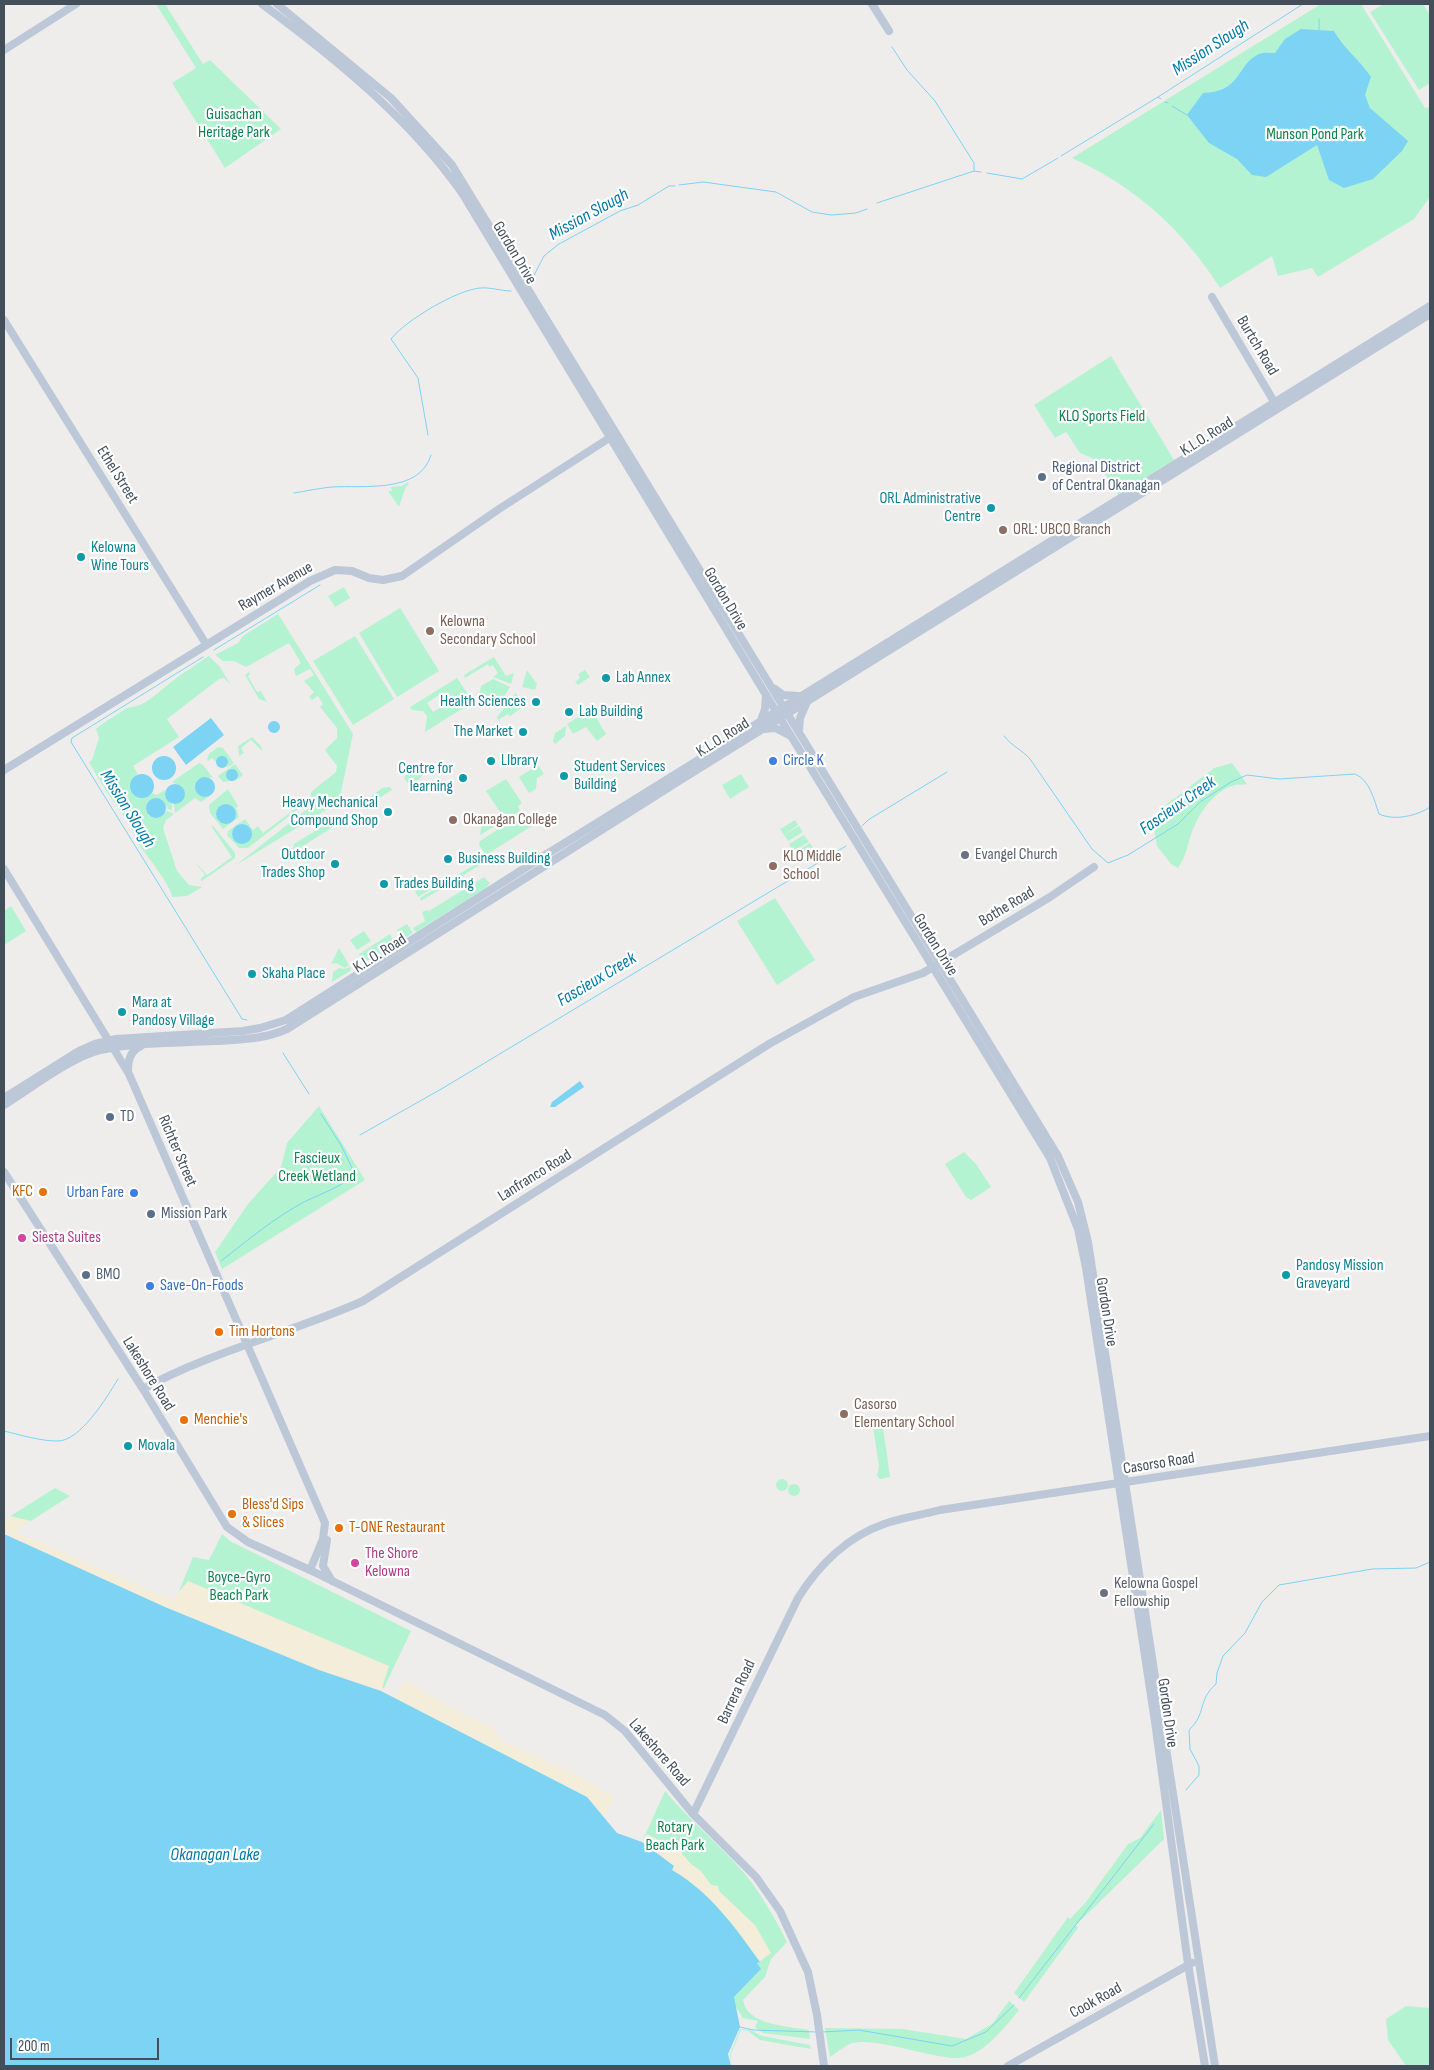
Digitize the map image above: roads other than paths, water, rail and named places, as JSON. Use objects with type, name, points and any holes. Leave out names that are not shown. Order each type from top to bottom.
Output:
[{"type":"main road","points":[[4,50],[76,4]]},
{"type":"main road","name":"Gordon Drive","points":[[262,4],[409,126],[446,171],[772,687],[1058,1156],[1078,1202],[1088,1242],[1188,1964],[1205,2066]]},
{"type":"main road","name":"Gordon Drive","points":[[277,4],[391,98],[452,165],[614,435],[778,715],[1050,1158],[1078,1229],[1086,1268],[1215,2066]]},
{"type":"main road","points":[[872,4],[889,31]]},
{"type":"main road","name":"Burtch Road","points":[[1212,297],[1277,405]]},
{"type":"main road","name":"K.L.O. Road","points":[[4,1098],[78,1051],[110,1040],[242,1031],[284,1021],[1277,405],[1430,306]]},
{"type":"main road","name":"K.L.O. Road","points":[[1277,405],[1430,314]]},
{"type":"main road","name":"Ethel Street","points":[[4,320],[206,644]]},
{"type":"main road","name":"Raymer Avenue","points":[[4,770],[310,580],[335,570],[352,571],[369,578],[383,580],[402,576],[500,509],[614,435]]},
{"type":"main road","points":[[772,687],[787,697],[805,698],[798,731]]},
{"type":"main road","points":[[766,695],[761,725],[775,728],[791,736]]},
{"type":"main road","name":"K.L.O. Road","points":[[4,1105],[81,1057],[114,1048],[145,1044],[237,1040],[261,1037],[287,1029],[761,725]]},
{"type":"main road","name":"Bothe Road","points":[[932,967],[1050,897],[1094,868]]},
{"type":"main road","name":"Richter Street","points":[[4,869],[110,1040],[128,1074],[325,1523]]},
{"type":"main road","name":"Lanfranco Road","points":[[142,1389],[177,1370],[328,1316],[363,1301],[769,1044],[854,997],[923,973],[932,967]]},
{"type":"main road","points":[[128,1074],[130,1056],[135,1049],[145,1044]]},
{"type":"main road","name":"Lakeshore Road","points":[[4,1172],[227,1527],[248,1542],[310,1570],[605,1715],[626,1731],[693,1814],[756,1878],[780,1911],[808,1972],[817,2015],[820,2048],[824,2066]]},
{"type":"main road","name":"Casorso Road","points":[[849,1546],[892,1522],[940,1510],[1430,1436]]},
{"type":"main road","points":[[310,1570],[323,1539],[325,1523]]},
{"type":"main road","points":[[325,1523],[326,1542],[323,1566],[333,1582]]},
{"type":"main road","name":"Barrera Road","points":[[693,1814],[770,1653],[808,1583],[849,1546]]},
{"type":"main road","name":"Cook Road","points":[[1008,2066],[1188,1964],[1198,1962]]},
{"type":"water","points":[[1301,29],[1334,31],[1371,77],[1365,95],[1370,108],[1408,141],[1402,151],[1373,179],[1344,188],[1329,180],[1317,145],[1266,177],[1252,175],[1237,159],[1209,143],[1187,115],[1203,93],[1225,88],[1232,83],[1252,59],[1261,53],[1275,53],[1285,39]]},
{"type":"water","points":[[211,718],[224,735],[186,765],[173,747]]},
{"type":"water","points":[[274,721],[280,727],[274,733],[268,727]]},
{"type":"water","points":[[164,756],[173,759],[176,768],[173,777],[164,780],[155,777],[152,768],[155,759]]},
{"type":"water","points":[[222,756],[228,762],[222,768],[216,762]]},
{"type":"water","points":[[232,769],[238,775],[232,781],[226,775]]},
{"type":"water","points":[[142,774],[151,777],[154,786],[151,795],[142,798],[133,795],[130,786],[133,777]]},
{"type":"water","points":[[205,777],[212,780],[215,787],[212,794],[205,797],[198,794],[195,787],[198,780]]},
{"type":"water","points":[[175,784],[182,787],[185,794],[182,801],[175,804],[168,801],[165,794],[168,787]]},
{"type":"water","points":[[156,798],[163,801],[166,808],[163,815],[156,818],[149,815],[146,808],[149,801]]},
{"type":"water","points":[[226,804],[233,807],[236,814],[233,821],[226,824],[219,821],[216,814],[219,807]]},
{"type":"water","points":[[242,824],[249,827],[252,834],[249,841],[242,844],[235,841],[232,834],[235,827]]},
{"type":"water","points":[[580,1081],[584,1087],[555,1107],[550,1107],[552,1102]]},
{"type":"water","name":"Okanagan Lake","points":[[4,1534],[165,1607],[319,1670],[381,1691],[587,1797],[617,1833],[642,1842],[674,1866],[672,1870],[686,1879],[710,1900],[731,1923],[760,1962],[757,1963],[761,1969],[734,1997],[740,2027],[728,2054],[731,2066],[4,2066]]},
{"type":"waterway","name":"Mission Slough","points":[[1158,97],[1303,4]]},
{"type":"waterway","name":"Mission Slough","points":[[1319,19],[1319,30]]},
{"type":"waterway","points":[[892,47],[907,70],[935,101],[974,163],[974,171]]},
{"type":"waterway","name":"Mission Slough","points":[[1061,156],[1158,97],[1161,99]]},
{"type":"waterway","name":"Mission Slough","points":[[1172,106],[1187,115]]},
{"type":"waterway","name":"Mission Slough","points":[[987,173],[1022,179],[1058,158]]},
{"type":"waterway","name":"Mission Slough","points":[[877,203],[974,171],[981,172]]},
{"type":"waterway","name":"Mission Slough","points":[[679,185],[703,182],[776,192],[812,212],[831,215],[856,213],[867,209]]},
{"type":"waterway","name":"Mission Slough","points":[[530,283],[544,256],[559,244],[620,211],[638,205],[669,186],[675,186]]},
{"type":"waterway","name":"Mission Slough","points":[[428,435],[418,378],[391,339],[408,323],[432,307],[458,294],[480,288],[511,291]]},
{"type":"waterway","name":"Mission Slough","points":[[294,493],[327,487],[374,486],[403,482],[415,476],[425,467],[431,455]]},
{"type":"waterway","name":"Mission Slough","points":[[214,650],[320,585]]},
{"type":"waterway","name":"Mission Slough","points":[[203,657],[72,738],[71,742],[242,1019],[247,1020]]},
{"type":"waterway","name":"Fascieux Creek","points":[[1004,736],[1030,759],[1092,849],[1108,863],[1128,855],[1178,824],[1200,802],[1231,782],[1247,775],[1279,779],[1355,774],[1368,786],[1379,814],[1398,817],[1419,813],[1430,807]]},
{"type":"waterway","name":"Fascieux Creek","points":[[862,826],[868,820],[947,772]]},
{"type":"waterway","name":"Fascieux Creek","points":[[360,1135],[443,1088],[846,846]]},
{"type":"waterway","name":"Mission Slough","points":[[283,1053],[309,1094]]},
{"type":"waterway","name":"Fascieux Creek","points":[[221,1261],[282,1215],[304,1202],[337,1187],[355,1174],[341,1145],[321,1114]]},
{"type":"waterway","name":"Fascieux Creek","points":[[4,1431],[44,1440],[57,1441],[66,1439],[84,1427],[118,1379]]},
{"type":"waterway","points":[[1186,1790],[1199,1775],[1199,1766],[1190,1749],[1189,1730],[1195,1724],[1206,1696],[1216,1684],[1217,1673],[1223,1656],[1245,1633],[1262,1602],[1279,1585],[1372,1569],[1416,1568],[1430,1562]]},
{"type":"waterway","points":[[1019,1998],[1154,1824]]},
{"type":"waterway","points":[[822,2032],[859,2030],[952,2046],[986,2032],[1014,2005]]},
{"type":"waterway","points":[[740,2027],[753,2030],[816,2032]]},
{"type":"place","name":"Regional District of Central Okanagan","points":[[1042,477]]},
{"type":"place","name":"ORL Administrative Centre","points":[[991,508]]},
{"type":"place","name":"ORL: UBCO Branch","points":[[1003,530]]},
{"type":"place","name":"Kelowna Wine Tours","points":[[81,557]]},
{"type":"place","name":"Kelowna Secondary School","points":[[430,631]]},
{"type":"place","name":"Lab Annex","points":[[606,678]]},
{"type":"place","name":"Health Sciences","points":[[536,702]]},
{"type":"place","name":"Lab Building","points":[[569,712]]},
{"type":"place","name":"The Market","points":[[523,732]]},
{"type":"place","name":"LIbrary","points":[[491,761]]},
{"type":"place","name":"Circle K","points":[[773,761]]},
{"type":"place","name":"Student Services Building","points":[[564,776]]},
{"type":"place","name":"Centre for learning","points":[[463,778]]},
{"type":"place","name":"Heavy Mechanical Compound Shop","points":[[388,812]]},
{"type":"place","name":"Okanagan College","points":[[453,820]]},
{"type":"place","name":"Evangel Church","points":[[965,855]]},
{"type":"place","name":"Business Building","points":[[448,859]]},
{"type":"place","name":"Outdoor Trades Shop","points":[[335,864]]},
{"type":"place","name":"KLO Middle School","points":[[773,866]]},
{"type":"place","name":"Trades Building","points":[[384,884]]},
{"type":"place","name":"Skaha Place","points":[[252,974]]},
{"type":"place","name":"Mara at Pandosy Village","points":[[122,1012]]},
{"type":"place","name":"TD","points":[[110,1117]]},
{"type":"place","name":"KFC","points":[[43,1192]]},
{"type":"place","name":"Urban Fare","points":[[134,1193]]},
{"type":"place","name":"Mission Park","points":[[151,1214]]},
{"type":"place","name":"Siesta Suites","points":[[22,1238]]},
{"type":"place","name":"BMO","points":[[86,1275]]},
{"type":"place","name":"Pandosy Mission Graveyard","points":[[1286,1275]]},
{"type":"place","name":"Save-On-Foods","points":[[150,1286]]},
{"type":"place","name":"Tim Hortons","points":[[219,1332]]},
{"type":"place","name":"Casorso Elementary School","points":[[844,1414]]},
{"type":"place","name":"Menchie's","points":[[184,1420]]},
{"type":"place","name":"Movala","points":[[128,1446]]},
{"type":"place","name":"Bless'd Sips & Slices","points":[[232,1514]]},
{"type":"place","name":"T-ONE Restaurant","points":[[339,1528]]},
{"type":"place","name":"The Shore Kelowna","points":[[355,1563]]},
{"type":"place","name":"Kelowna Gospel Fellowship","points":[[1104,1593]]},
{"type":"park label","name":"Guisachan Heritage Park","points":[[234,124]]},
{"type":"park label","name":"Munson Pond Park","points":[[1315,135]]},
{"type":"park label","name":"KLO Sports Field","points":[[1102,417]]},
{"type":"park label","name":"Fascieux Creek Wetland","points":[[317,1168]]},
{"type":"park label","name":"Boyce-Gyro Beach Park","points":[[239,1587]]},
{"type":"park label","name":"Rotary Beach Park","points":[[675,1837]]}]
